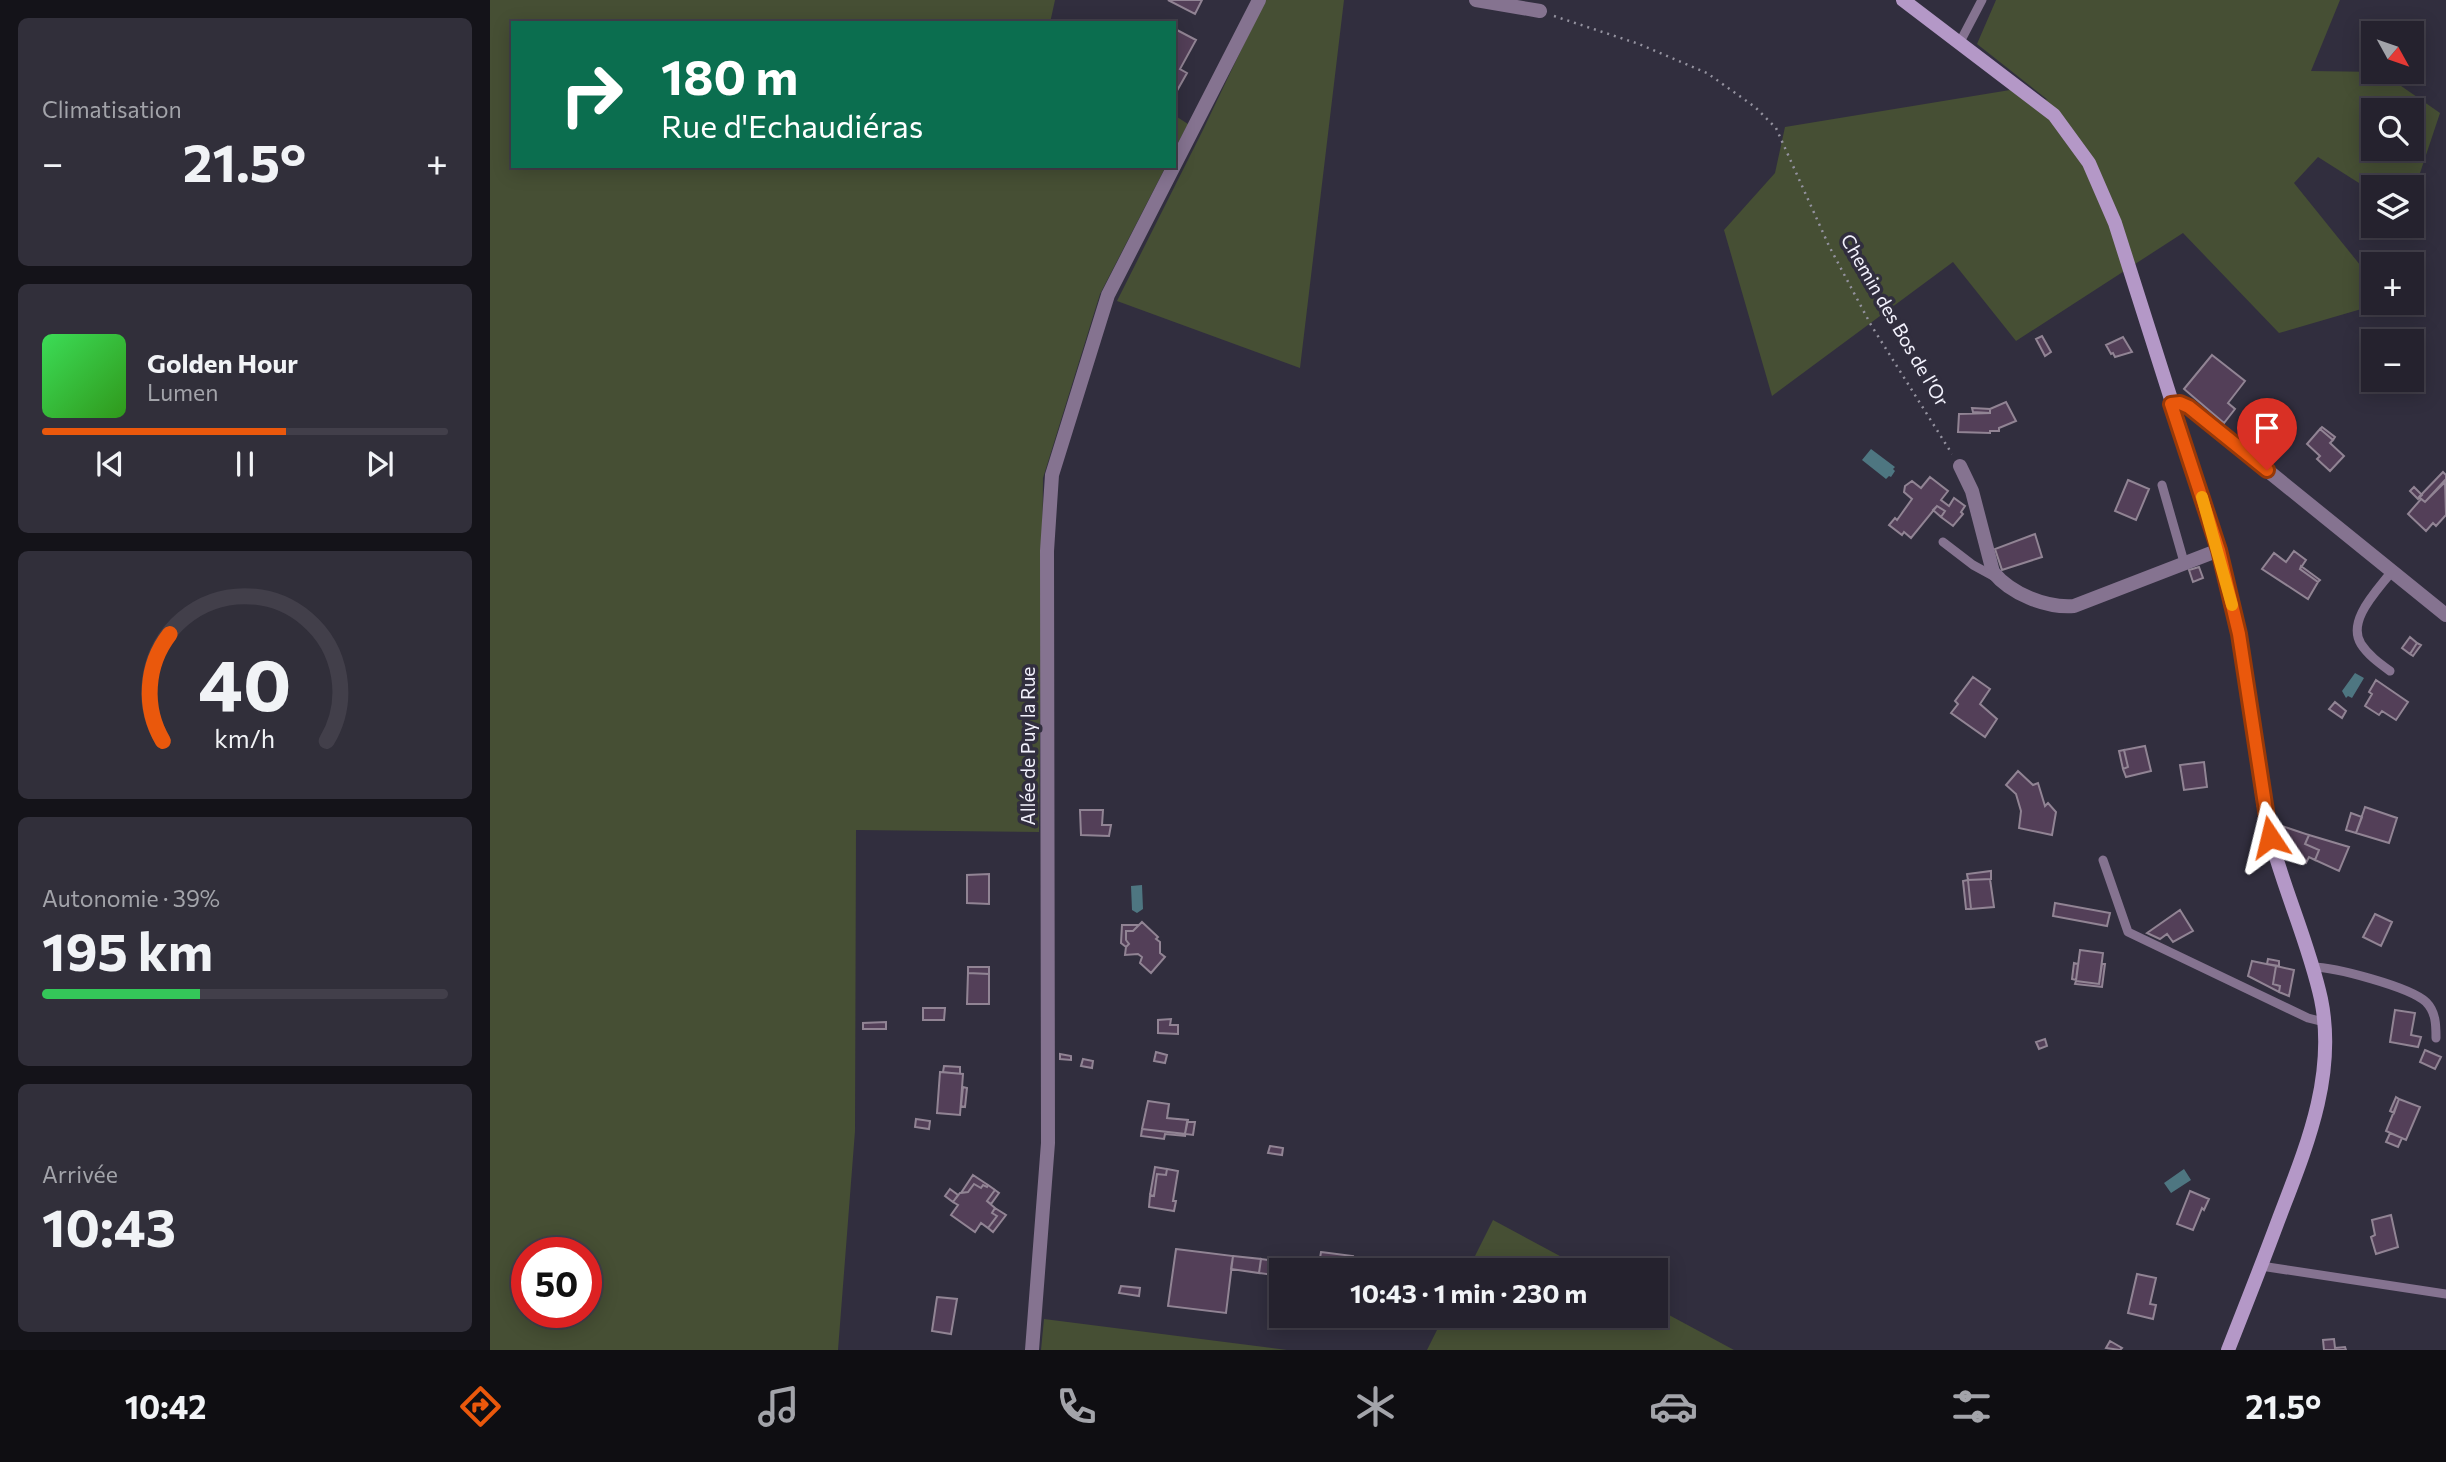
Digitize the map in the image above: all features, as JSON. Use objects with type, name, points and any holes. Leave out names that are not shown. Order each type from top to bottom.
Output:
[{"type":"main road","points":[[1903,0],[2054,116],[2089,163],[2115,223],[2219,550],[2239,634],[2266,821],[2273,852],[2312,967],[2324,1022],[2324,1077],[2310,1139],[2228,1350]]},
{"type":"street","name":"Allée de Puy la Rue","points":[[1176,162],[1259,0]]},
{"type":"street","points":[[1476,0],[1540,12]]},
{"type":"street","name":"Allée de Puy la Rue","points":[[1032,1350],[1048,1143],[1047,551],[1052,475],[1108,295],[1173,168]]},
{"type":"street","points":[[2171,404],[2180,403],[2189,407],[2446,615]]},
{"type":"street","points":[[1960,466],[1972,491],[1993,572],[2000,580],[2042,603],[2059,607],[2074,606],[2219,550]]},
{"type":"lane","points":[[1960,42],[1982,0]]},
{"type":"lane","points":[[2162,485],[2184,562]]},
{"type":"lane","points":[[1943,542],[1973,565],[2000,580]]},
{"type":"lane","points":[[2389,671],[2369,654],[2359,642],[2356,632],[2365,607],[2392,571]]},
{"type":"lane","points":[[2103,860],[2128,932],[2308,1018],[2324,1022]]},
{"type":"lane","points":[[2312,967],[2342,971],[2415,995],[2427,1003],[2433,1012],[2436,1038]]},
{"type":"lane","points":[[2261,1266],[2446,1294]]},
{"type":"path","name":"Chemin des Bos de l'Or","points":[[1540,12],[1639,44],[1707,73],[1755,107],[1776,128],[1829,246],[1871,324],[1960,466]]},
{"type":"shaded area","points":[[490,0],[1055,0],[1050,21],[511,21],[511,168],[1165,168],[1100,294],[1043,478],[1039,832],[856,830],[855,1131],[838,1350],[490,1350]]},
{"type":"shaded area","points":[[1265,0],[1344,0],[1300,368],[1117,301]]},
{"type":"shaded area","points":[[1996,0],[2340,0],[2311,71],[2361,72],[2361,84],[2398,84],[2418,98],[2361,98],[2361,161],[2424,161],[2420,173],[2361,175],[2361,184],[2318,157],[2294,183],[2361,266],[2361,309],[2279,333],[2183,233],[2016,341],[1953,262],[1772,396],[1724,230],[1775,173],[1785,127],[2010,90],[2048,100],[1977,44]]},
{"type":"shaded area","points":[[2424,102],[2440,113],[2424,161]]},
{"type":"shaded area","points":[[1176,116],[1188,124],[1176,146]]},
{"type":"shaded area","points":[[1871,449],[1895,467],[1891,477],[1886,479],[1862,460]]},
{"type":"shaded area","points":[[2355,673],[2364,678],[2352,698],[2346,698],[2342,691]]},
{"type":"shaded area","points":[[1142,885],[1143,909],[1137,913],[1132,910],[1131,886]]},
{"type":"shaded area","points":[[2184,1169],[2191,1180],[2171,1193],[2164,1183]]},
{"type":"shaded area","points":[[1493,1220],[1564,1258],[1474,1258]]},
{"type":"shaded area","points":[[1668,1314],[1734,1350],[1427,1350],[1438,1328],[1668,1328]]},
{"type":"shaded area","points":[[1044,1319],[1287,1350],[1041,1350]]},
{"type":"building","points":[[1168,0],[1202,0],[1195,14]]},
{"type":"building","points":[[1176,30],[1196,40],[1180,69],[1187,73],[1176,92]]},
{"type":"building","points":[[2042,336],[2051,352],[2045,356],[2036,339]]},
{"type":"building","points":[[2123,337],[2132,352],[2115,357],[2106,345]]},
{"type":"building","points":[[2212,355],[2245,381],[2228,403],[2235,409],[2224,423],[2184,389]]},
{"type":"building","points":[[2271,401],[2284,412],[2270,430],[2257,419]]},
{"type":"building","points":[[2006,402],[2016,421],[1990,433],[1958,432],[1959,414],[1990,413],[1990,409]]},
{"type":"building","points":[[1972,408],[1990,409],[1990,413],[1973,412]]},
{"type":"building","points":[[2322,427],[2335,437],[2333,440],[2320,429]]},
{"type":"building","points":[[2320,429],[2333,440],[2330,443],[2344,456],[2330,471],[2317,459],[2320,456],[2307,444]]},
{"type":"building","points":[[2443,472],[2446,481],[2425,502],[2419,497]]},
{"type":"building","points":[[1930,477],[1948,491],[1941,500],[1949,506],[1954,498],[1965,506],[1961,512],[1963,514],[1953,526],[1941,517],[1945,511],[1937,506],[1911,538],[1904,532],[1902,535],[1889,525],[1895,518],[1897,520],[1912,499],[1904,492],[1905,486],[1912,481],[1921,488]]},
{"type":"building","points":[[2128,480],[2149,489],[2136,520],[2115,511]]},
{"type":"building","points":[[2445,480],[2446,515],[2436,526],[2433,523],[2426,531],[2408,514],[2421,499],[2425,502]]},
{"type":"building","points":[[2414,487],[2422,495],[2418,499],[2410,491]]},
{"type":"building","points":[[1937,506],[1945,511],[1941,517],[1933,510]]},
{"type":"building","points":[[2035,534],[2042,557],[2002,570],[1995,549]]},
{"type":"building","points":[[2294,551],[2306,560],[2300,569],[2318,582],[2308,599],[2262,569],[2274,553],[2286,562]]},
{"type":"building","points":[[2301,566],[2320,580],[2318,582],[2300,569]]},
{"type":"building","points":[[2199,567],[2203,578],[2193,582],[2189,570]]},
{"type":"building","points":[[2410,637],[2417,643],[2410,654],[2402,648]]},
{"type":"building","points":[[2417,643],[2421,645],[2413,656],[2410,654]]},
{"type":"building","points":[[1973,677],[1990,689],[1980,704],[1997,719],[1985,737],[1951,713],[1958,704],[1955,701]]},
{"type":"building","points":[[2376,680],[2408,702],[2396,720],[2382,711],[2379,715],[2365,706]]},
{"type":"building","points":[[2335,702],[2346,711],[2342,718],[2329,709]]},
{"type":"building","points":[[2145,746],[2151,771],[2126,777],[2123,769],[2128,767],[2124,750]]},
{"type":"building","points":[[2124,750],[2128,767],[2123,769],[2119,751]]},
{"type":"building","points":[[2204,762],[2207,787],[2184,790],[2180,765]]},
{"type":"building","points":[[2018,771],[2033,785],[2038,783],[2045,806],[2048,803],[2056,812],[2052,835],[2019,828],[2021,811],[2016,794],[2006,785]]},
{"type":"building","points":[[2365,807],[2397,818],[2389,843],[2356,833]]},
{"type":"building","points":[[1080,810],[1103,810],[1102,825],[1111,825],[1109,836],[1081,835]]},
{"type":"building","points":[[2351,813],[2362,817],[2356,833],[2346,830]]},
{"type":"building","points":[[2282,826],[2309,835],[2305,844],[2319,850],[2315,860],[2309,857],[2306,863],[2282,852],[2277,833]]},
{"type":"building","points":[[2309,835],[2349,847],[2339,871],[2315,860],[2319,850],[2305,844]]},
{"type":"building","points":[[1991,871],[1991,879],[1968,880],[1967,874]]},
{"type":"building","points":[[989,874],[989,904],[967,903],[967,875]]},
{"type":"building","points":[[1990,879],[1994,907],[1971,909],[1968,880]]},
{"type":"building","points":[[1968,880],[1971,909],[1966,909],[1963,881]]},
{"type":"building","points":[[2055,903],[2110,913],[2107,926],[2053,916]]},
{"type":"building","points":[[2180,910],[2193,931],[2173,942],[2167,934],[2160,939],[2147,933]]},
{"type":"building","points":[[2375,914],[2392,922],[2381,946],[2363,937]]},
{"type":"building","points":[[1142,922],[1158,937],[1156,939],[1160,942],[1160,953],[1165,957],[1151,973],[1140,963],[1142,957],[1138,954],[1125,955],[1129,944],[1126,931],[1133,931]]},
{"type":"building","points":[[1122,925],[1139,925],[1133,931],[1126,931],[1129,944],[1126,947],[1121,943]]},
{"type":"building","points":[[2080,950],[2103,953],[2099,984],[2076,981]]},
{"type":"building","points":[[2268,959],[2279,961],[2279,966],[2267,964]]},
{"type":"building","points":[[2252,961],[2276,966],[2273,984],[2280,986],[2279,992],[2248,976]]},
{"type":"building","points":[[2074,963],[2078,964],[2076,980],[2072,979]]},
{"type":"building","points":[[2102,964],[2105,964],[2102,987],[2075,984],[2076,981],[2099,984]]},
{"type":"building","points":[[2276,966],[2294,970],[2289,996],[2279,992],[2280,986],[2273,984]]},
{"type":"building","points":[[968,967],[989,967],[989,974],[968,973]]},
{"type":"building","points":[[968,973],[989,974],[989,1004],[967,1004]]},
{"type":"building","points":[[923,1008],[945,1008],[944,1020],[923,1020]]},
{"type":"building","points":[[2395,1010],[2415,1013],[2411,1035],[2421,1037],[2418,1047],[2390,1042]]},
{"type":"building","points":[[1171,1019],[1170,1025],[1178,1025],[1178,1034],[1158,1033],[1158,1020]]},
{"type":"building","points":[[886,1022],[886,1029],[863,1029],[863,1023]]},
{"type":"building","points":[[2045,1039],[2047,1046],[2039,1049],[2036,1042]]},
{"type":"building","points":[[2425,1050],[2441,1057],[2435,1069],[2420,1062]]},
{"type":"building","points":[[1156,1052],[1167,1055],[1165,1063],[1154,1061]]},
{"type":"building","points":[[1060,1054],[1071,1056],[1071,1060],[1060,1059]]},
{"type":"building","points":[[1083,1059],[1093,1061],[1092,1068],[1081,1066]]},
{"type":"building","points":[[944,1066],[960,1067],[960,1074],[943,1072]]},
{"type":"building","points":[[940,1072],[963,1074],[960,1115],[937,1113]]},
{"type":"building","points":[[963,1087],[967,1088],[965,1107],[961,1106]]},
{"type":"building","points":[[2396,1097],[2399,1099],[2394,1113],[2390,1111]]},
{"type":"building","points":[[2399,1099],[2420,1107],[2406,1140],[2386,1131]]},
{"type":"building","points":[[1148,1101],[1169,1104],[1167,1118],[1188,1120],[1185,1134],[1142,1129]]},
{"type":"building","points":[[916,1119],[930,1121],[929,1129],[915,1127]]},
{"type":"building","points":[[1187,1122],[1195,1122],[1193,1135],[1185,1134]]},
{"type":"building","points":[[1142,1129],[1185,1136],[1165,1134],[1164,1139],[1141,1136]]},
{"type":"building","points":[[2390,1133],[2402,1138],[2398,1147],[2386,1142]]},
{"type":"building","points":[[1270,1146],[1283,1148],[1282,1155],[1268,1153]]},
{"type":"building","points":[[1155,1167],[1167,1169],[1166,1175],[1157,1174],[1154,1196],[1150,1195]]},
{"type":"building","points":[[1167,1169],[1178,1171],[1174,1211],[1149,1207],[1150,1195],[1154,1196],[1157,1174],[1166,1175]]},
{"type":"building","points":[[973,1175],[988,1185],[987,1187],[983,1185],[981,1188],[974,1184],[968,1192],[961,1193]]},
{"type":"building","points":[[974,1184],[981,1188],[988,1185],[995,1190],[987,1201],[995,1208],[992,1213],[997,1216],[988,1228],[981,1223],[975,1232],[951,1215],[958,1205],[953,1202],[960,1193],[968,1192]]},
{"type":"building","points":[[950,1189],[958,1195],[953,1202],[945,1196]]},
{"type":"building","points":[[995,1190],[999,1193],[991,1204],[987,1201]]},
{"type":"building","points":[[2190,1191],[2209,1199],[2193,1230],[2177,1224]]},
{"type":"building","points":[[995,1208],[1006,1215],[993,1232],[988,1228],[997,1216],[992,1213]]},
{"type":"building","points":[[2391,1215],[2398,1247],[2376,1254],[2371,1237],[2375,1235],[2372,1220]]},
{"type":"building","points":[[1176,1249],[1233,1256],[1226,1313],[1168,1306]]},
{"type":"building","points":[[1321,1252],[1353,1256],[1353,1258],[1320,1258]]},
{"type":"building","points":[[1233,1256],[1261,1259],[1259,1273],[1231,1269]]},
{"type":"building","points":[[1261,1259],[1269,1260],[1269,1274],[1259,1273]]},
{"type":"building","points":[[2137,1274],[2156,1278],[2150,1304],[2156,1305],[2153,1319],[2128,1313]]},
{"type":"building","points":[[1121,1286],[1140,1288],[1139,1296],[1119,1293]]},
{"type":"building","points":[[937,1297],[957,1299],[951,1334],[932,1331]]},
{"type":"building","points":[[2334,1339],[2335,1348],[2345,1347],[2346,1350],[2324,1350],[2323,1340]]},
{"type":"building","points":[[2110,1341],[2122,1348],[2106,1348]]},
{"type":"slow traffic","points":[[2202,497],[2219,550],[2232,605]]},
{"type":"route","points":[[2267,470],[2189,407],[2180,403],[2171,404],[2219,550],[2239,634],[2270,837]]}]
